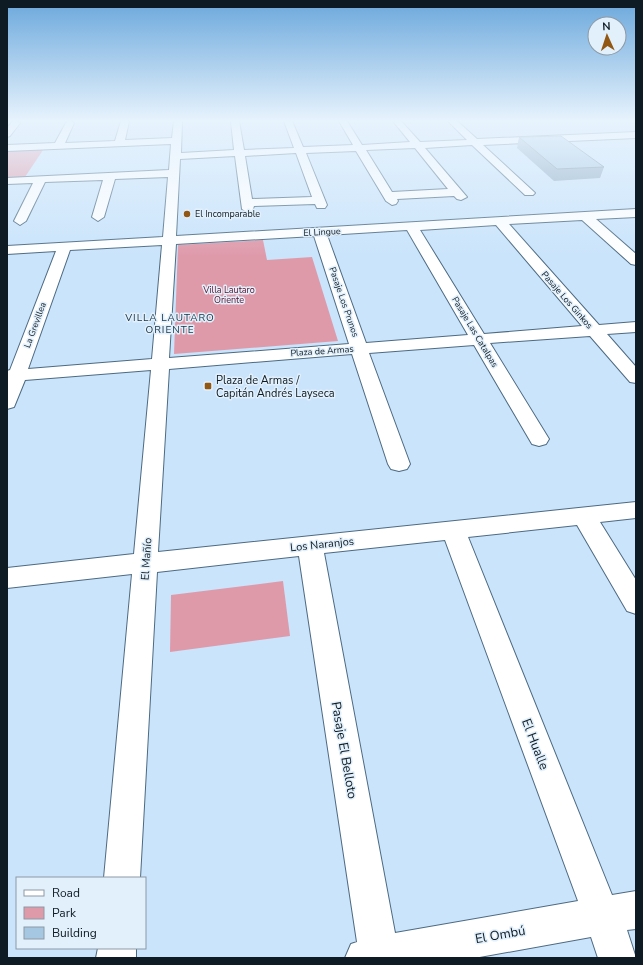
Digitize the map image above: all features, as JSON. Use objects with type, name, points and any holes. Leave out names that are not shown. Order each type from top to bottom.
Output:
[{"type":"street","name":"El Mañío","points":[[122,877],[174,166]]},
{"type":"street","points":[[242,166],[248,206],[320,202],[306,166]]},
{"type":"street","points":[[371,166],[391,198],[459,194],[436,166]]},
{"type":"street","points":[[501,166],[529,193]]},
{"type":"street","points":[[7,181],[174,173]]},
{"type":"street","points":[[98,217],[110,176]]},
{"type":"street","points":[[20,221],[41,179]]},
{"type":"street","name":"El Lingue","points":[[7,250],[636,213]]},
{"type":"street","points":[[585,216],[636,261]]},
{"type":"street","name":"Pasaje Los Ginkos","points":[[499,221],[636,378]]},
{"type":"street","name":"Pasaje Las Catalpas","points":[[411,226],[539,439]]},
{"type":"street","name":"Pasaje Los Prunos","points":[[319,232],[360,348],[398,464]]},
{"type":"street","name":"La Grevillea","points":[[7,403],[12,376],[64,246]]},
{"type":"street","name":"Plaza de Armas","points":[[12,376],[636,326]]},
{"type":"street","name":"Los Naranjos","points":[[7,578],[636,510]]},
{"type":"street","points":[[583,516],[636,603]]},
{"type":"street","name":"El Hualle","points":[[453,529],[619,914],[618,958]]},
{"type":"street","name":"Pasaje El Belloto","points":[[310,545],[372,957]]},
{"type":"street","name":"El Ombú","points":[[372,957],[619,914]]},
{"type":"green space","points":[[7,166],[32,166],[25,177],[7,178]]},
{"type":"green space","name":"Villa Lautaro Oriente","points":[[263,240],[267,260],[312,257],[338,341],[174,354],[178,245]]},
{"type":"green space","points":[[283,581],[290,636],[170,652],[171,595]]},
{"type":"building","points":[[553,166],[604,167],[557,169]]},
{"type":"place","name":"El Incomparable","points":[[187,214]]},
{"type":"place","name":"Plaza de Armas / Capitán Andrés Layseca","points":[[208,386]]},
{"type":"district","name":"VILLA LAUTARO ORIENTE","points":[[170,322]]}]
